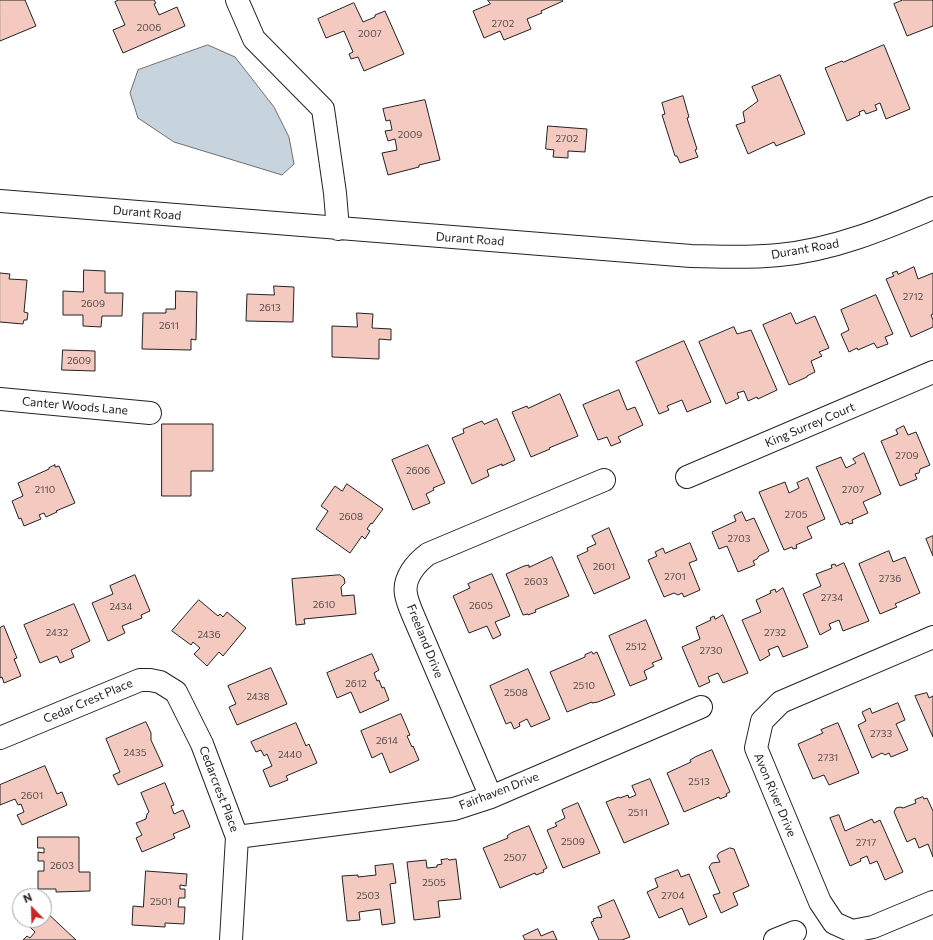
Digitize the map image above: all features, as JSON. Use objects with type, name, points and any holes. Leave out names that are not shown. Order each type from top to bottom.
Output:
[{"type":"street","points":[[237,0],[254,39],[323,109],[335,193],[338,228]]},
{"type":"street","name":"Durant Road","points":[[0,201],[691,256],[735,257],[780,255],[839,243],[883,229],[933,208]]},
{"type":"street","name":"King Surrey Court","points":[[687,477],[933,372]]},
{"type":"street","name":"Canter Woods Lane","points":[[0,399],[150,413]]},
{"type":"street","name":"Freeland Drive","points":[[491,797],[413,615],[405,592],[409,576],[420,561],[428,554],[604,480]]},
{"type":"street","name":"Avon River Drive","points":[[933,637],[781,702],[762,721],[756,748],[820,902],[834,923],[852,931],[873,927],[933,902]]},
{"type":"street","name":"Cedar Crest Place","points":[[0,738],[140,680],[160,682],[176,692]]},
{"type":"street","name":"Cedarcrest Place","points":[[176,692],[202,744],[238,837],[231,940]]},
{"type":"street","name":"Fairhaven Drive","points":[[238,837],[454,809],[491,797],[701,707]]},
{"type":"street","points":[[775,940],[795,932]]},
{"type":"shaded area","points":[[208,45],[235,57],[274,107],[289,137],[294,164],[282,175],[174,142],[138,118],[130,93],[138,70]]},
{"type":"building","points":[[0,0],[25,0],[36,26],[0,41]]},
{"type":"building","points":[[119,0],[154,0],[156,3],[154,4],[159,15],[177,7],[185,26],[123,53],[113,30],[125,25],[115,2]]},
{"type":"building","points":[[488,0],[563,1],[541,11],[542,13],[527,19],[531,29],[504,40],[500,31],[484,38],[473,11],[490,4]]},
{"type":"building","points":[[903,0],[933,0],[933,26],[907,36],[894,4]]},
{"type":"building","points":[[354,3],[363,22],[385,11],[404,54],[364,71],[358,57],[351,59],[349,54],[353,52],[344,31],[326,38],[318,19]]},
{"type":"building","points":[[884,45],[910,109],[886,119],[880,103],[875,105],[877,110],[866,114],[864,110],[859,112],[860,115],[847,121],[825,68]]},
{"type":"building","points":[[780,75],[805,134],[776,146],[774,142],[748,154],[736,125],[745,122],[743,112],[758,101],[752,87]]},
{"type":"building","points":[[683,96],[689,117],[687,118],[697,149],[695,150],[698,157],[680,163],[677,156],[675,156],[662,115],[665,114],[662,103]]},
{"type":"building","points":[[425,100],[440,160],[388,175],[382,153],[397,150],[395,139],[388,141],[385,131],[392,130],[390,120],[386,121],[383,109]]},
{"type":"building","points":[[548,126],[587,129],[585,152],[568,151],[568,158],[553,157],[554,150],[546,149]]},
{"type":"building","points":[[914,267],[918,279],[933,273],[933,314],[931,315],[933,327],[911,337],[886,279],[894,276],[892,273],[897,271],[898,274]]},
{"type":"building","points":[[84,270],[105,271],[105,293],[123,293],[122,316],[102,316],[101,327],[83,326],[83,315],[63,315],[63,291],[83,292]]},
{"type":"building","points":[[0,273],[10,274],[9,279],[27,280],[24,312],[28,313],[27,320],[24,320],[23,324],[0,322]]},
{"type":"building","points":[[274,286],[294,287],[293,322],[246,321],[247,294],[274,295]]},
{"type":"building","points":[[176,291],[197,292],[196,340],[191,339],[191,350],[142,349],[143,313],[166,313],[166,309],[175,309]]},
{"type":"building","points":[[876,295],[893,334],[885,337],[888,344],[877,348],[874,343],[849,352],[841,334],[849,330],[841,310]]},
{"type":"building","points":[[357,313],[373,314],[372,328],[391,329],[391,340],[379,339],[379,359],[332,357],[332,326],[357,327]]},
{"type":"building","points":[[791,313],[796,324],[815,316],[829,348],[819,352],[822,356],[811,361],[815,372],[789,385],[763,325]]},
{"type":"building","points":[[734,327],[737,334],[751,330],[777,390],[758,399],[757,397],[748,401],[744,391],[737,393],[739,398],[726,404],[699,342]]},
{"type":"building","points":[[684,341],[711,402],[687,412],[682,400],[667,406],[669,410],[659,414],[636,362]]},
{"type":"building","points":[[63,350],[95,351],[95,371],[62,370]]},
{"type":"building","points":[[619,390],[627,410],[635,407],[643,425],[618,437],[621,442],[611,446],[607,437],[598,440],[583,405]]},
{"type":"building","points":[[560,394],[578,436],[531,457],[512,412],[527,406],[528,408]]},
{"type":"building","points":[[497,419],[515,460],[502,466],[502,464],[487,470],[489,476],[472,484],[452,438],[464,433],[463,429],[482,421],[484,424]]},
{"type":"building","points":[[162,424],[213,424],[213,471],[191,471],[191,496],[162,496]]},
{"type":"building","points":[[904,426],[908,435],[916,432],[930,465],[920,469],[919,473],[915,474],[917,479],[900,486],[881,441],[898,434],[896,430]]},
{"type":"building","points":[[428,445],[445,483],[433,488],[434,490],[426,494],[430,503],[413,510],[392,460]]},
{"type":"building","points":[[864,453],[881,494],[863,502],[868,513],[852,520],[853,523],[849,524],[848,522],[841,525],[816,467],[841,457],[846,468],[856,463],[853,459]]},
{"type":"building","points":[[55,465],[55,467],[59,466],[75,503],[46,517],[44,513],[39,515],[41,519],[24,526],[21,518],[19,519],[12,501],[23,496],[18,483]]},
{"type":"building","points":[[808,478],[825,519],[807,527],[812,538],[796,545],[797,548],[793,549],[792,547],[784,550],[759,492],[785,482],[789,493],[799,488],[797,483]]},
{"type":"building","points":[[347,484],[383,509],[367,529],[370,531],[365,539],[362,536],[350,553],[316,529],[328,511],[321,506],[335,486],[342,491]]},
{"type":"building","points":[[742,512],[746,521],[754,518],[769,551],[753,561],[755,565],[738,572],[727,546],[719,549],[712,532],[736,521],[734,516]]},
{"type":"building","points":[[609,528],[630,578],[594,594],[577,556],[588,551],[587,548],[596,544],[592,536]]},
{"type":"building","points":[[933,536],[933,556],[926,539]]},
{"type":"building","points":[[690,543],[697,560],[689,563],[700,590],[684,597],[682,593],[678,595],[674,593],[664,597],[648,560],[657,556],[655,552],[663,548],[665,553]]},
{"type":"building","points":[[889,551],[893,562],[905,557],[920,593],[895,604],[897,607],[880,614],[859,564]]},
{"type":"building","points":[[552,557],[569,596],[535,610],[536,612],[523,615],[506,574],[524,566],[529,565],[529,567]]},
{"type":"building","points":[[844,563],[869,621],[843,631],[839,620],[829,624],[831,629],[820,635],[803,594],[821,586],[816,574],[832,568],[831,565],[835,564],[836,566]]},
{"type":"building","points":[[492,574],[510,616],[495,622],[501,635],[493,639],[487,626],[469,633],[453,596],[470,588],[468,584]]},
{"type":"building","points":[[135,575],[150,611],[141,615],[142,618],[122,626],[125,633],[108,641],[92,603],[113,594],[110,586]]},
{"type":"building","points":[[340,575],[344,578],[345,583],[341,587],[342,596],[354,595],[356,614],[304,619],[305,624],[296,625],[292,579]]},
{"type":"building","points":[[783,588],[808,647],[783,657],[778,646],[768,650],[770,655],[760,661],[742,620],[761,612],[756,600],[771,593],[770,591],[775,589],[776,592]]},
{"type":"building","points":[[199,600],[218,616],[220,614],[223,617],[227,612],[246,628],[223,656],[219,652],[207,666],[194,654],[200,648],[193,642],[191,645],[172,631]]},
{"type":"building","points":[[74,604],[90,641],[71,650],[74,657],[60,663],[57,656],[40,663],[24,625]]},
{"type":"building","points":[[723,615],[748,673],[723,683],[718,673],[708,677],[710,682],[699,687],[682,647],[700,639],[696,627],[711,620],[710,618],[714,616],[715,619]]},
{"type":"building","points":[[646,620],[662,659],[652,663],[654,666],[644,671],[647,679],[630,686],[609,636]]},
{"type":"building","points":[[4,626],[17,658],[14,659],[21,676],[4,683],[2,677],[0,678],[0,628]]},
{"type":"building","points":[[592,652],[593,654],[597,652],[615,695],[567,712],[550,672],[585,657],[585,655]]},
{"type":"building","points":[[372,654],[379,670],[374,673],[382,688],[384,687],[389,700],[360,713],[351,692],[337,698],[327,673]]},
{"type":"building","points":[[271,668],[287,704],[237,725],[229,707],[236,704],[228,686]]},
{"type":"building","points":[[528,669],[550,719],[531,727],[527,719],[519,723],[520,726],[514,729],[511,722],[506,724],[490,686]]},
{"type":"building","points":[[927,693],[929,698],[933,696],[933,737],[915,696]]},
{"type":"building","points":[[898,703],[905,720],[896,724],[908,750],[891,757],[889,753],[885,755],[882,753],[872,758],[858,725],[866,721],[862,712],[870,708],[872,713]]},
{"type":"building","points":[[401,714],[410,735],[407,736],[419,760],[390,773],[382,753],[372,758],[361,731]]},
{"type":"building","points":[[146,722],[151,733],[151,740],[163,766],[118,785],[113,775],[120,772],[106,739]]},
{"type":"building","points":[[296,723],[306,746],[309,744],[317,763],[286,776],[288,780],[270,787],[263,770],[272,766],[267,754],[264,756],[261,750],[256,752],[251,742]]},
{"type":"building","points":[[838,723],[859,773],[829,785],[824,775],[813,779],[798,744],[823,733],[821,730]]},
{"type":"building","points":[[712,750],[730,792],[726,794],[727,796],[720,799],[719,797],[684,812],[667,773],[691,762],[690,760],[695,757]]},
{"type":"building","points":[[45,766],[57,794],[62,792],[67,805],[22,825],[17,815],[24,812],[21,804],[18,805],[15,799],[0,805],[0,785]]},
{"type":"building","points":[[650,779],[669,824],[624,843],[606,802],[619,797],[628,795],[629,798],[636,795],[632,786]]},
{"type":"building","points":[[165,783],[174,805],[171,806],[174,814],[183,810],[190,827],[173,834],[175,838],[142,852],[136,838],[142,835],[136,823],[146,819],[149,812],[141,793]]},
{"type":"building","points":[[923,797],[924,799],[927,798],[933,811],[933,857],[928,844],[919,848],[915,838],[907,842],[894,812],[896,808],[903,808],[916,803],[915,800]]},
{"type":"building","points":[[578,803],[600,853],[563,868],[547,830],[557,826],[555,823],[565,818],[562,810]]},
{"type":"building","points":[[839,815],[845,831],[872,819],[874,823],[880,820],[903,872],[885,880],[877,861],[870,864],[867,856],[860,859],[861,861],[850,866],[830,818]]},
{"type":"building","points":[[529,826],[547,868],[543,870],[544,872],[536,875],[535,873],[500,888],[483,848],[508,838],[507,836],[511,833]]},
{"type":"building","points":[[38,837],[79,837],[79,872],[90,872],[90,891],[56,892],[56,889],[52,888],[38,888],[38,871],[44,871],[44,861],[38,861],[38,852],[44,853],[44,848],[38,848]]},
{"type":"building","points":[[730,848],[734,849],[749,886],[733,893],[738,905],[721,913],[713,895],[720,893],[709,867],[712,863],[720,862],[717,856],[719,853]]},
{"type":"building","points":[[456,859],[461,899],[438,901],[440,917],[414,920],[407,862],[426,860],[427,868],[437,867],[437,865],[442,864],[441,860]]},
{"type":"building","points":[[393,864],[396,883],[390,884],[395,923],[382,925],[380,909],[359,912],[360,920],[347,921],[342,876],[358,875],[358,877],[376,875],[375,866]]},
{"type":"building","points":[[678,870],[681,877],[689,874],[707,917],[689,925],[682,908],[659,918],[647,892],[658,887],[655,879]]},
{"type":"building","points":[[146,871],[187,874],[186,886],[180,885],[180,889],[185,889],[185,898],[179,898],[178,907],[185,907],[184,924],[165,923],[165,927],[132,925],[133,906],[143,907]]},
{"type":"building","points":[[614,900],[630,937],[622,940],[599,940],[591,922],[594,921],[593,919],[602,917],[598,907]]},
{"type":"building","points":[[52,918],[76,940],[23,940],[27,936],[30,938],[35,932],[31,928],[52,928]]},
{"type":"building","points":[[538,929],[541,936],[553,931],[557,940],[525,940],[523,936]]}]
